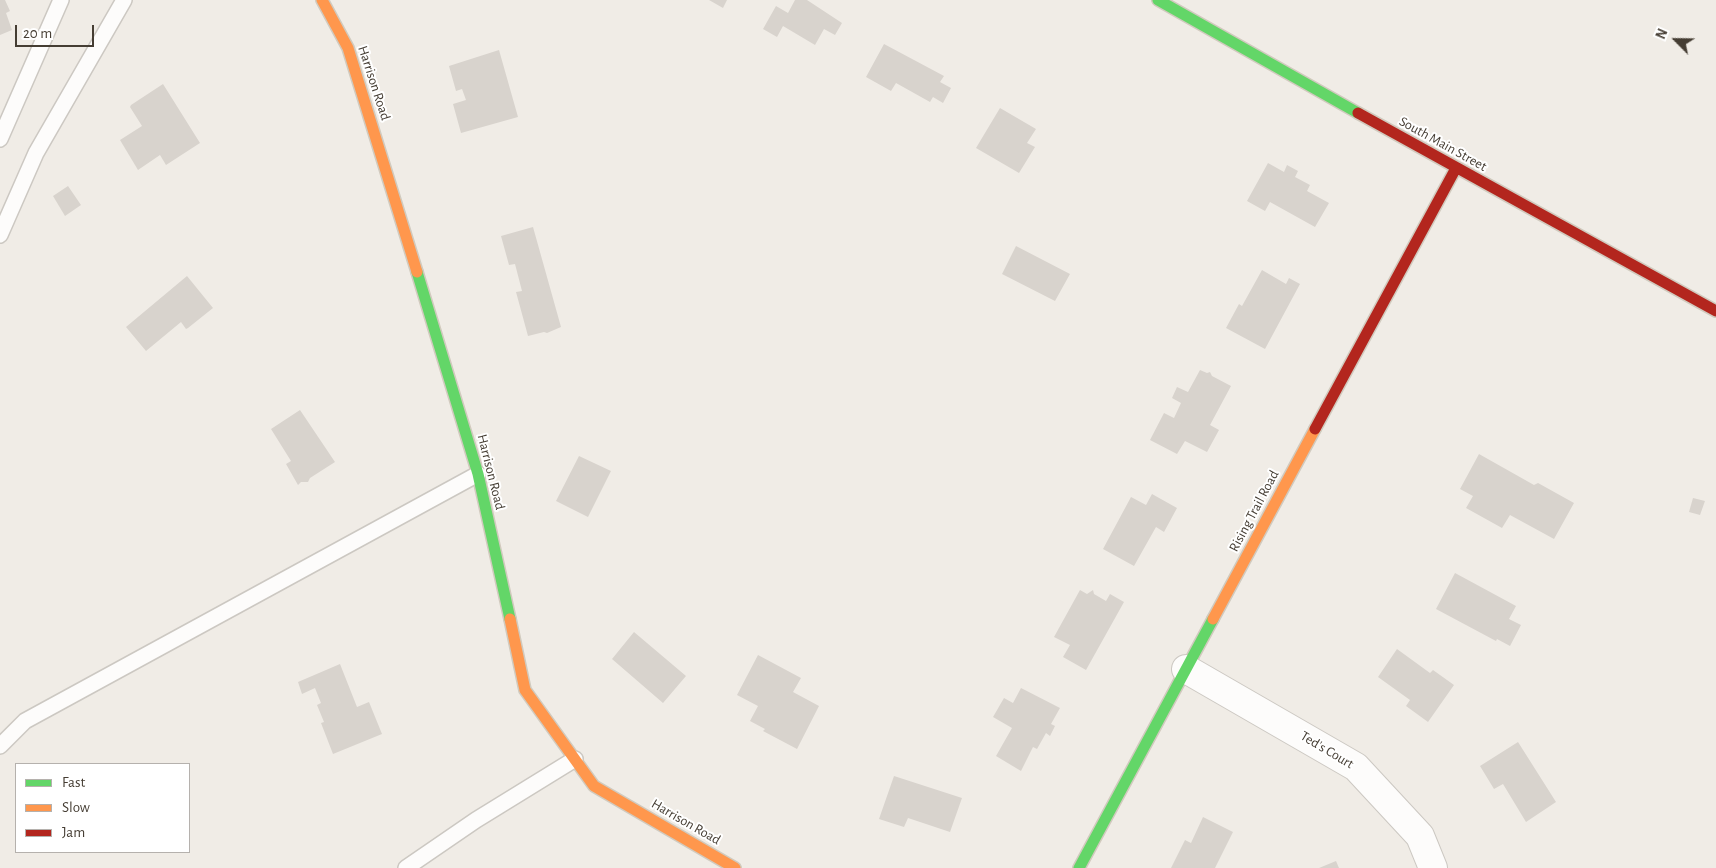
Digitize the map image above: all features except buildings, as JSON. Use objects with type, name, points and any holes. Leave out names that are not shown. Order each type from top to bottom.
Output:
[{"type":"main road","name":"Harrison Road","points":[[322,0],[348,48],[478,474],[525,690],[594,786],[735,868]]},
{"type":"main road","name":"South Main Street","points":[[1158,0],[1456,168],[1714,304]]},
{"type":"main road","name":"Rising Trail Road","points":[[1079,868],[1456,168]]},
{"type":"street","name":"Ted's Court","points":[[1186,669],[1356,766],[1420,836],[1433,868]]},
{"type":"lane","points":[[0,138],[60,0]]},
{"type":"lane","points":[[0,235],[36,153],[124,0]]},
{"type":"lane","points":[[0,746],[25,721],[478,474]]},
{"type":"lane","points":[[406,868],[476,820],[575,759]]},
{"type":"traffic: fast","points":[[1158,0],[1358,113]]},
{"type":"traffic: fast","points":[[417,272],[478,474],[510,619]]},
{"type":"traffic: fast","points":[[1079,868],[1213,619]]},
{"type":"traffic: slow","points":[[322,0],[348,48],[417,272]]},
{"type":"traffic: slow","points":[[1213,619],[1315,429]]},
{"type":"traffic: slow","points":[[510,619],[525,690],[594,786],[735,868]]},
{"type":"traffic: jam","points":[[1358,113],[1716,311]]},
{"type":"traffic: jam","points":[[1315,429],[1456,168]]}]
